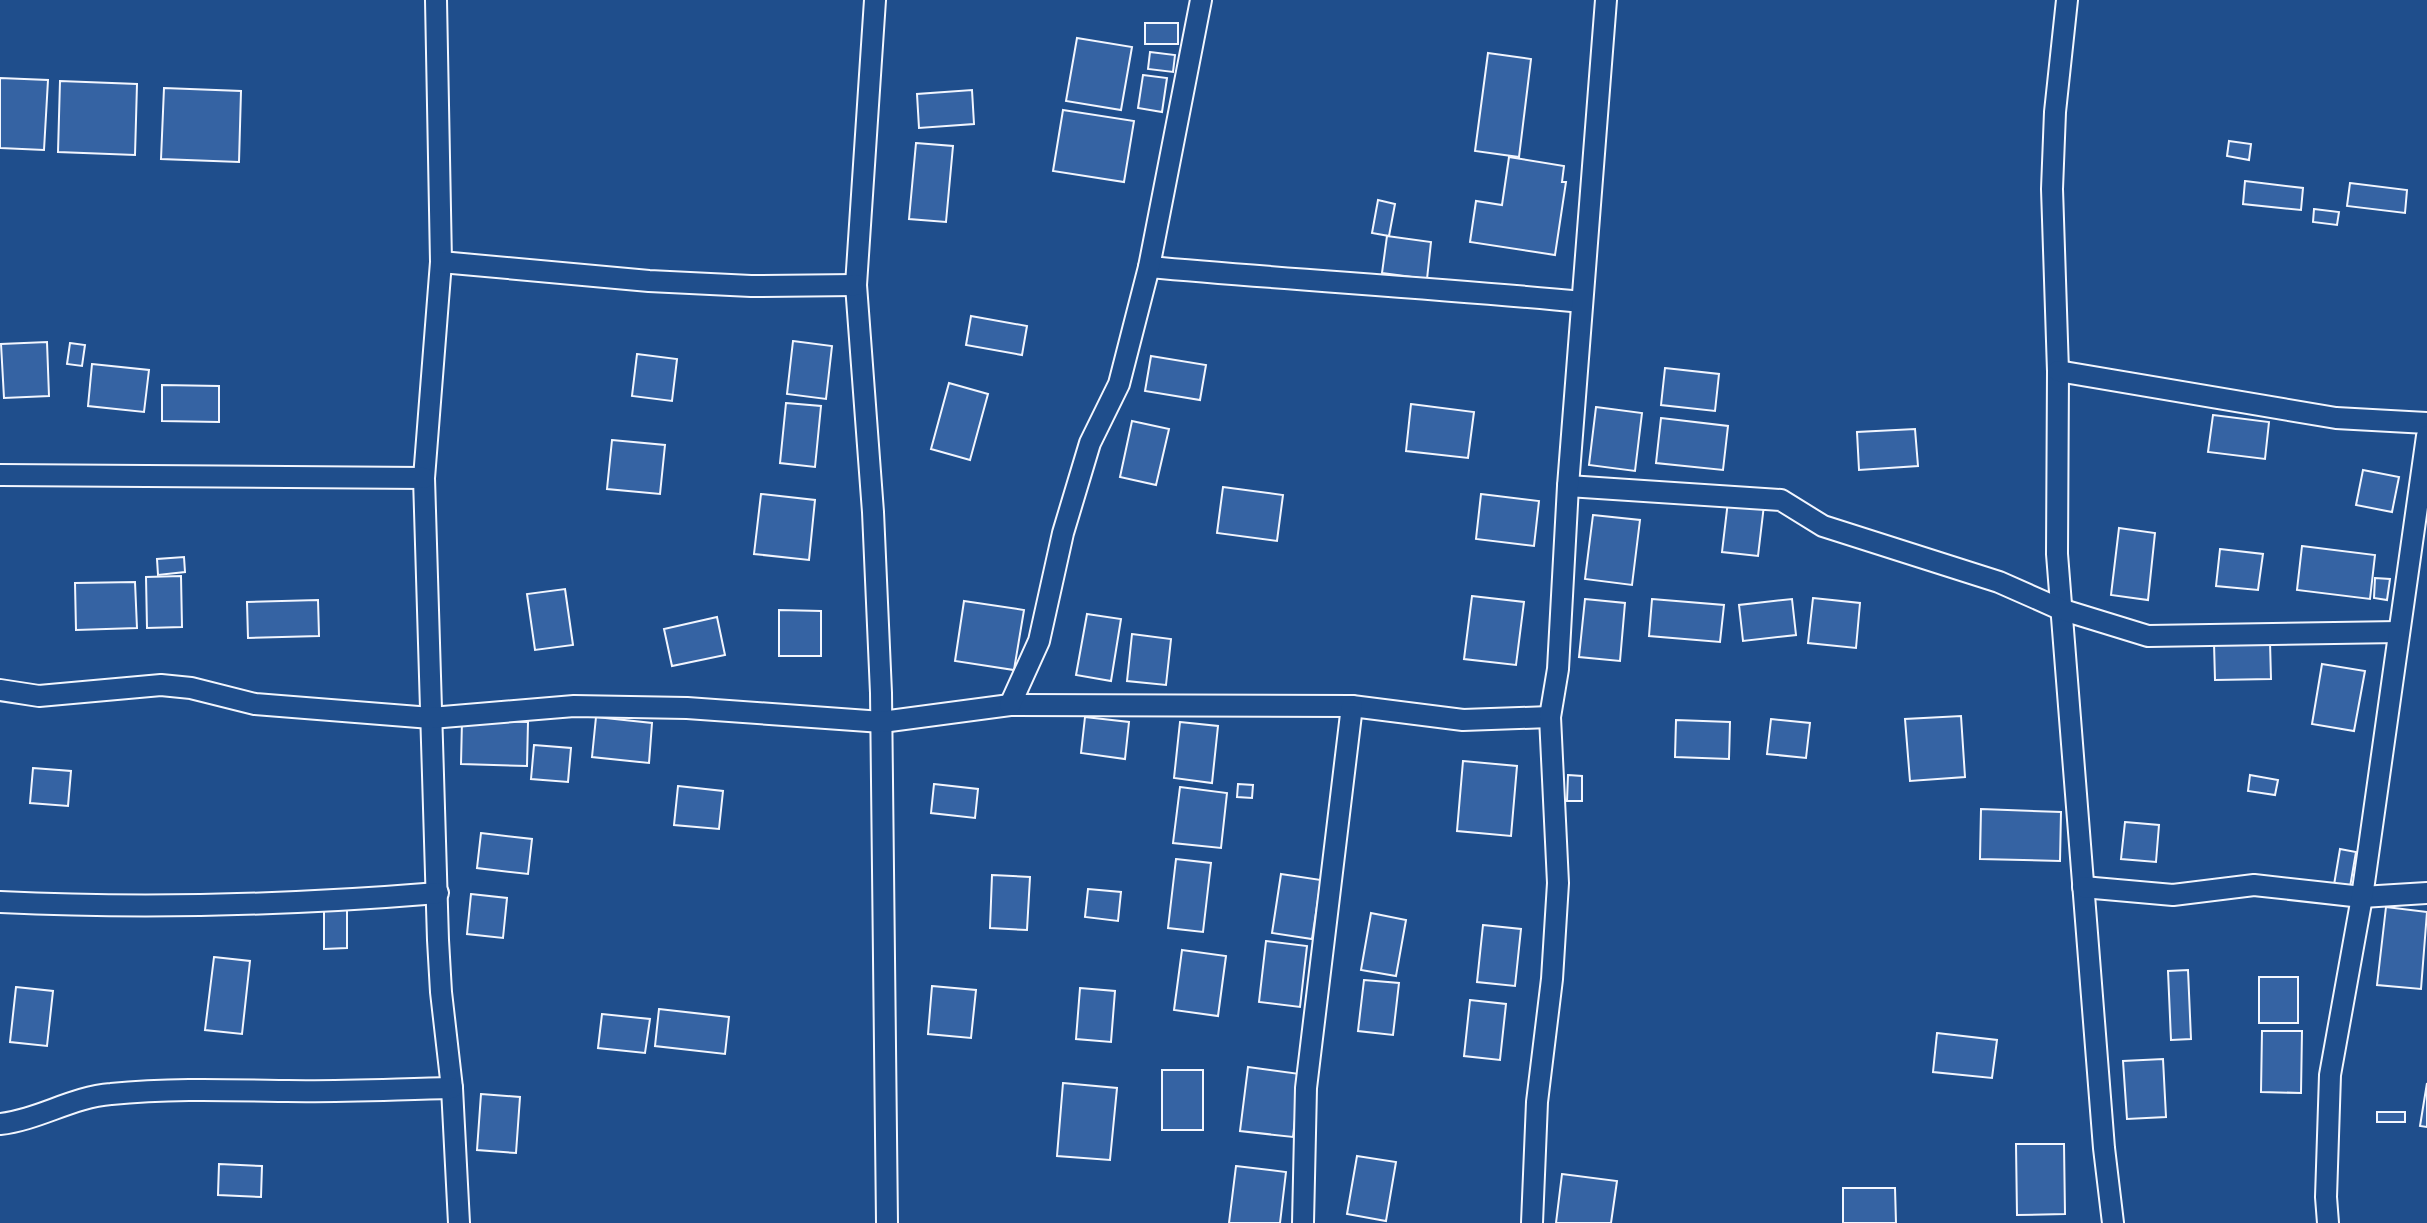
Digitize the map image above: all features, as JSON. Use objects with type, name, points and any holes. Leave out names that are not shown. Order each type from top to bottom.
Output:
[{"type":"street","points":[[436,0],[441,262],[424,478],[441,992],[452,1088],[459,1223]]},
{"type":"street","points":[[875,0],[856,285],[873,512],[882,722],[887,1223]]},
{"type":"street","points":[[1010,705],[1039,641],[1063,533],[1090,443],[1119,384],[1149,267],[1201,0]]},
{"type":"street","points":[[1532,1223],[1537,1102],[1552,979],[1558,883],[1550,717],[1558,669],[1568,486],[1606,0]]},
{"type":"street","points":[[2067,0],[2055,112],[2052,189],[2058,371],[2057,554],[2104,1148],[2113,1223]]},
{"type":"street","points":[[441,262],[649,281],[751,286],[856,285]]},
{"type":"street","points":[[1149,267],[1582,302]]},
{"type":"street","points":[[2058,371],[2336,418],[2427,423]]},
{"type":"street","points":[[2328,1223],[2330,1075],[2362,897],[2427,436]]},
{"type":"street","points":[[0,475],[424,478]]},
{"type":"street","points":[[1568,486],[1781,500],[1823,526],[1999,582],[2060,609],[2148,636],[2399,632]]},
{"type":"street","points":[[0,690],[39,696],[161,685],[191,688],[255,704],[431,718],[574,706],[687,708],[882,722],[1010,705],[1352,706],[1463,720],[1550,717]]},
{"type":"street","points":[[1303,1223],[1306,1088],[1352,706]]},
{"type":"street","points":[[2083,887],[2173,895],[2254,885],[2362,897],[2427,893]]},
{"type":"street","points":[[0,902],[123,906],[265,904],[438,893]]},
{"type":"street","points":[[0,1124],[17,1122],[88,1097],[145,1091],[452,1088]]},
{"type":"building","points":[[1145,23],[1178,23],[1178,44],[1145,44]]},
{"type":"building","points":[[1077,38],[1132,47],[1121,110],[1066,101]]},
{"type":"building","points":[[1150,52],[1175,55],[1173,72],[1148,69]]},
{"type":"building","points":[[1488,53],[1531,59],[1519,157],[1475,151]]},
{"type":"building","points":[[1143,75],[1167,78],[1162,112],[1138,108]]},
{"type":"building","points":[[0,78],[48,80],[44,150],[0,148]]},
{"type":"building","points":[[60,81],[137,84],[135,155],[58,152]]},
{"type":"building","points":[[164,88],[241,91],[239,162],[161,159]]},
{"type":"building","points":[[972,90],[974,124],[919,128],[917,94]]},
{"type":"building","points":[[1063,110],[1134,121],[1124,182],[1053,171]]},
{"type":"building","points":[[2229,141],[2251,144],[2249,160],[2227,156]]},
{"type":"building","points":[[916,143],[953,146],[946,222],[909,219]]},
{"type":"building","points":[[1509,157],[1564,166],[1562,182],[1566,182],[1555,255],[1470,242],[1476,201],[1502,205]]},
{"type":"building","points":[[2245,181],[2303,188],[2301,210],[2243,204]]},
{"type":"building","points":[[2350,183],[2407,190],[2405,213],[2347,206]]},
{"type":"building","points":[[1378,200],[1395,204],[1389,236],[1372,233]]},
{"type":"building","points":[[2314,209],[2339,212],[2337,225],[2313,222]]},
{"type":"building","points":[[1387,236],[1431,242],[1427,279],[1382,273]]},
{"type":"building","points":[[971,316],[1027,326],[1022,355],[966,345]]},
{"type":"building","points":[[793,341],[832,346],[826,399],[787,394]]},
{"type":"building","points":[[47,342],[49,396],[4,398],[1,344]]},
{"type":"building","points":[[70,343],[85,345],[82,366],[67,364]]},
{"type":"building","points":[[637,354],[677,359],[672,401],[632,396]]},
{"type":"building","points":[[1151,356],[1206,365],[1200,400],[1145,391]]},
{"type":"building","points":[[92,364],[149,370],[144,412],[88,406]]},
{"type":"building","points":[[1665,368],[1719,374],[1715,411],[1661,405]]},
{"type":"building","points":[[949,383],[988,394],[970,460],[931,449]]},
{"type":"building","points":[[162,385],[219,386],[219,422],[162,421]]},
{"type":"building","points":[[786,403],[821,406],[815,467],[780,463]]},
{"type":"building","points":[[1411,404],[1474,412],[1468,458],[1406,451]]},
{"type":"building","points":[[1596,407],[1642,413],[1635,471],[1589,465]]},
{"type":"building","points":[[2213,415],[2269,422],[2265,459],[2208,452]]},
{"type":"building","points":[[1661,418],[1728,426],[1723,470],[1656,463]]},
{"type":"building","points":[[1132,421],[1169,429],[1156,485],[1120,477]]},
{"type":"building","points":[[1915,429],[1918,466],[1859,470],[1857,432]]},
{"type":"building","points":[[612,440],[665,445],[660,494],[607,489]]},
{"type":"building","points":[[2363,470],[2399,477],[2392,512],[2356,505]]},
{"type":"building","points":[[1223,487],[1283,495],[1277,541],[1217,533]]},
{"type":"building","points":[[761,494],[815,500],[809,560],[754,554]]},
{"type":"building","points":[[1481,494],[1539,501],[1534,546],[1476,539]]},
{"type":"building","points":[[1728,501],[1764,505],[1758,556],[1722,552]]},
{"type":"building","points":[[1593,515],[1640,520],[1632,585],[1585,579]]},
{"type":"building","points":[[2119,528],[2155,533],[2148,600],[2111,595]]},
{"type":"building","points":[[2302,546],[2375,555],[2370,599],[2297,590]]},
{"type":"building","points":[[2220,549],[2263,554],[2258,590],[2216,586]]},
{"type":"building","points":[[184,557],[185,572],[158,575],[157,559]]},
{"type":"building","points":[[181,576],[182,627],[147,628],[146,577]]},
{"type":"building","points":[[2375,578],[2390,579],[2387,600],[2374,598]]},
{"type":"building","points":[[135,582],[137,628],[76,630],[75,583]]},
{"type":"building","points":[[565,589],[573,645],[535,650],[527,594]]},
{"type":"building","points":[[1472,596],[1524,602],[1516,665],[1464,659]]},
{"type":"building","points":[[1813,598],[1860,603],[1856,648],[1808,643]]},
{"type":"building","points":[[1585,599],[1625,603],[1620,661],[1579,657]]},
{"type":"building","points":[[1652,599],[1724,605],[1720,642],[1649,636]]},
{"type":"building","points":[[1792,599],[1796,635],[1743,641],[1739,605]]},
{"type":"building","points":[[318,600],[319,636],[248,638],[247,602]]},
{"type":"building","points":[[964,601],[1024,610],[1014,670],[955,661]]},
{"type":"building","points":[[779,610],[821,611],[821,656],[779,656]]},
{"type":"building","points":[[1087,614],[1121,619],[1111,681],[1076,675]]},
{"type":"building","points":[[717,617],[725,655],[672,666],[664,629]]},
{"type":"building","points":[[1132,634],[1171,639],[1166,685],[1127,681]]},
{"type":"building","points":[[2270,642],[2271,679],[2215,680],[2214,643]]},
{"type":"building","points":[[2322,664],[2365,671],[2354,731],[2312,724]]},
{"type":"building","points":[[1961,716],[1965,777],[1910,781],[1905,719]]},
{"type":"building","points":[[596,717],[652,723],[649,763],[592,757]]},
{"type":"building","points":[[1085,717],[1129,722],[1125,759],[1081,753]]},
{"type":"building","points":[[1771,719],[1810,723],[1806,758],[1767,754]]},
{"type":"building","points":[[462,720],[528,722],[527,766],[461,764]]},
{"type":"building","points":[[1676,720],[1730,722],[1729,759],[1675,757]]},
{"type":"building","points":[[1180,722],[1218,726],[1212,783],[1174,778]]},
{"type":"building","points":[[534,745],[571,748],[568,782],[531,779]]},
{"type":"building","points":[[1463,761],[1517,766],[1511,836],[1457,831]]},
{"type":"building","points":[[33,768],[71,771],[68,806],[30,803]]},
{"type":"building","points":[[1568,775],[1582,776],[1582,801],[1567,801]]},
{"type":"building","points":[[2250,775],[2278,780],[2275,795],[2248,791]]},
{"type":"building","points":[[934,784],[978,789],[975,818],[931,813]]},
{"type":"building","points":[[1238,784],[1253,785],[1252,798],[1237,797]]},
{"type":"building","points":[[678,786],[723,791],[719,829],[674,825]]},
{"type":"building","points":[[1180,787],[1227,793],[1221,848],[1173,843]]},
{"type":"building","points":[[1981,809],[2061,812],[2060,861],[1980,859]]},
{"type":"building","points":[[2125,822],[2159,825],[2156,862],[2121,859]]},
{"type":"building","points":[[481,833],[532,839],[528,874],[477,868]]},
{"type":"building","points":[[2340,849],[2356,852],[2350,887],[2334,885]]},
{"type":"building","points":[[1176,859],[1211,863],[1203,932],[1168,928]]},
{"type":"building","points":[[1281,874],[1321,880],[1312,939],[1272,933]]},
{"type":"building","points":[[992,875],[1030,877],[1027,930],[990,928]]},
{"type":"building","points":[[1088,889],[1121,892],[1118,921],[1085,917]]},
{"type":"building","points":[[471,894],[507,898],[503,938],[467,934]]},
{"type":"building","points":[[324,905],[347,905],[347,948],[324,949]]},
{"type":"building","points":[[2386,907],[2427,912],[2421,989],[2377,985]]},
{"type":"building","points":[[1371,913],[1406,920],[1396,976],[1361,970]]},
{"type":"building","points":[[1483,925],[1521,929],[1515,986],[1477,982]]},
{"type":"building","points":[[1266,941],[1307,946],[1300,1007],[1259,1002]]},
{"type":"building","points":[[1182,950],[1226,956],[1218,1016],[1174,1010]]},
{"type":"building","points":[[214,957],[250,961],[242,1034],[205,1030]]},
{"type":"building","points":[[2188,970],[2191,1039],[2171,1040],[2168,971]]},
{"type":"building","points":[[2259,977],[2298,977],[2298,1023],[2259,1023]]},
{"type":"building","points":[[1364,980],[1399,983],[1393,1035],[1358,1031]]},
{"type":"building","points":[[932,986],[976,990],[971,1038],[928,1034]]},
{"type":"building","points":[[16,987],[53,991],[47,1046],[10,1042]]},
{"type":"building","points":[[1080,988],[1115,991],[1111,1042],[1076,1039]]},
{"type":"building","points":[[1470,1000],[1506,1004],[1500,1060],[1464,1056]]},
{"type":"building","points":[[659,1009],[729,1017],[725,1054],[655,1046]]},
{"type":"building","points":[[602,1014],[650,1019],[645,1053],[598,1048]]},
{"type":"building","points":[[2262,1031],[2302,1031],[2301,1093],[2261,1092]]},
{"type":"building","points":[[1937,1033],[1997,1040],[1992,1078],[1933,1072]]},
{"type":"building","points":[[2163,1059],[2166,1117],[2127,1119],[2123,1061]]},
{"type":"building","points":[[1248,1067],[1300,1074],[1293,1137],[1240,1131]]},
{"type":"building","points":[[1162,1070],[1203,1070],[1203,1130],[1162,1130]]},
{"type":"building","points":[[1063,1083],[1117,1088],[1110,1160],[1057,1156]]},
{"type":"building","points":[[2427,1083],[2427,1127],[2420,1126]]},
{"type":"building","points":[[481,1094],[520,1097],[516,1153],[477,1150]]},
{"type":"building","points":[[2377,1112],[2405,1112],[2405,1122],[2377,1122]]},
{"type":"building","points":[[2016,1144],[2064,1144],[2065,1214],[2017,1215]]},
{"type":"building","points":[[1357,1156],[1396,1162],[1386,1221],[1347,1214]]},
{"type":"building","points":[[219,1164],[262,1166],[261,1197],[218,1195]]},
{"type":"building","points":[[1236,1166],[1286,1172],[1280,1223],[1229,1223]]},
{"type":"building","points":[[1562,1174],[1617,1181],[1611,1223],[1556,1223]]},
{"type":"building","points":[[1843,1188],[1895,1188],[1896,1223],[1843,1223]]}]
